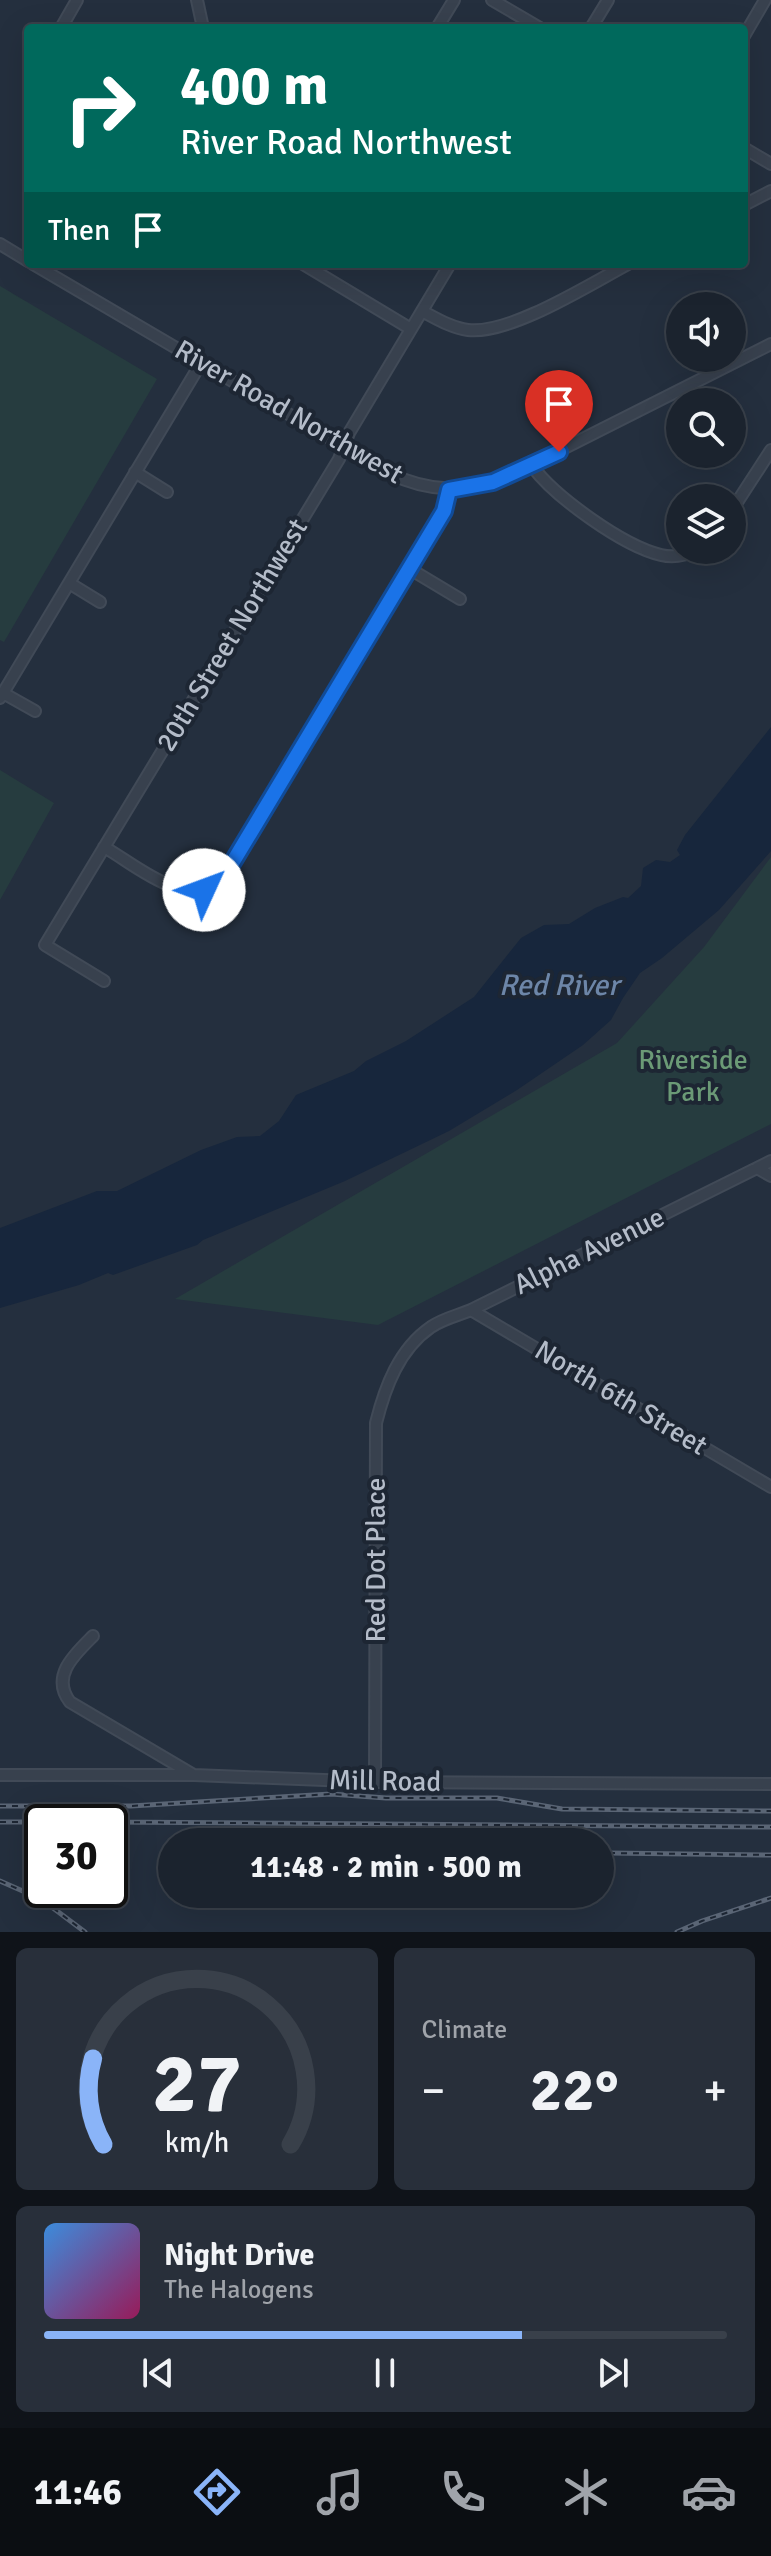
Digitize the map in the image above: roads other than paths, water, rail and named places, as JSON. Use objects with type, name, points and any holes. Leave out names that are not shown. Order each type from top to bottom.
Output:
[{"type":"street","points":[[63,24],[77,0]]},
{"type":"street","points":[[197,0],[202,24]]},
{"type":"street","points":[[439,24],[454,0]]},
{"type":"street","points":[[492,0],[533,24]]},
{"type":"street","points":[[593,24],[608,0]]},
{"type":"street","points":[[748,29],[765,0]]},
{"type":"street","points":[[748,150],[771,164]]},
{"type":"street","points":[[748,203],[771,191]]},
{"type":"street","points":[[0,244],[24,259]]},
{"type":"street","name":"River Road Northwest","points":[[40,268],[399,478],[422,486],[449,490],[493,482],[532,466],[771,344]]},
{"type":"street","points":[[310,268],[411,329]]},
{"type":"street","name":"20th Street Northwest","points":[[104,981],[45,945],[339,459],[349,433],[448,268]]},
{"type":"street","points":[[422,311],[461,328],[492,329],[518,320],[620,268]]},
{"type":"street","points":[[35,711],[2,695],[201,363]]},
{"type":"street","points":[[746,488],[771,450]]},
{"type":"street","points":[[532,466],[574,506],[641,547],[666,554]]},
{"type":"street","points":[[135,472],[167,492]]},
{"type":"street","points":[[104,847],[182,890],[204,890],[218,883],[410,569],[447,505],[449,490]]},
{"type":"street","points":[[410,569],[460,599]]},
{"type":"street","points":[[69,583],[100,602]]},
{"type":"street","name":"Alpha Avenue","points":[[411,1347],[431,1327],[771,1161]]},
{"type":"street","points":[[757,1168],[771,1176]]},
{"type":"street","name":"North 6th Street","points":[[471,1310],[771,1487]]},
{"type":"street","name":"Red Dot Place","points":[[375,1782],[376,1423],[389,1378],[411,1347]]},
{"type":"street","points":[[93,1636],[63,1672],[63,1693],[70,1702],[194,1775]]},
{"type":"street","name":"Mill Road","points":[[0,1775],[194,1775],[375,1782],[771,1784]]},
{"type":"water","name":"Red River","points":[[771,727],[771,851],[719,910],[640,973],[611,1020],[583,1045],[449,1131],[345,1181],[197,1245],[113,1275],[108,1273],[79,1285],[0,1308],[0,1228],[97,1191],[117,1191],[201,1150],[237,1137],[260,1136],[279,1121],[296,1095],[354,1071],[474,997],[521,938],[544,925],[569,924],[595,908],[623,897],[628,898],[641,886],[643,868],[656,860],[670,862],[680,855],[677,850],[685,835]]},
{"type":"railway","points":[[0,1806],[131,1806],[331,1794],[386,1798],[497,1798],[562,1809],[771,1811]]},
{"type":"railway","points":[[0,1822],[24,1822]]},
{"type":"railway","points":[[128,1822],[771,1827]]},
{"type":"railway","points":[[614,1853],[771,1855]]},
{"type":"railway","points":[[0,1881],[41,1899],[85,1932]]},
{"type":"railway","points":[[677,1932],[771,1898]]},
{"type":"park label","name":"Riverside Park","points":[[693,1076]]}]
